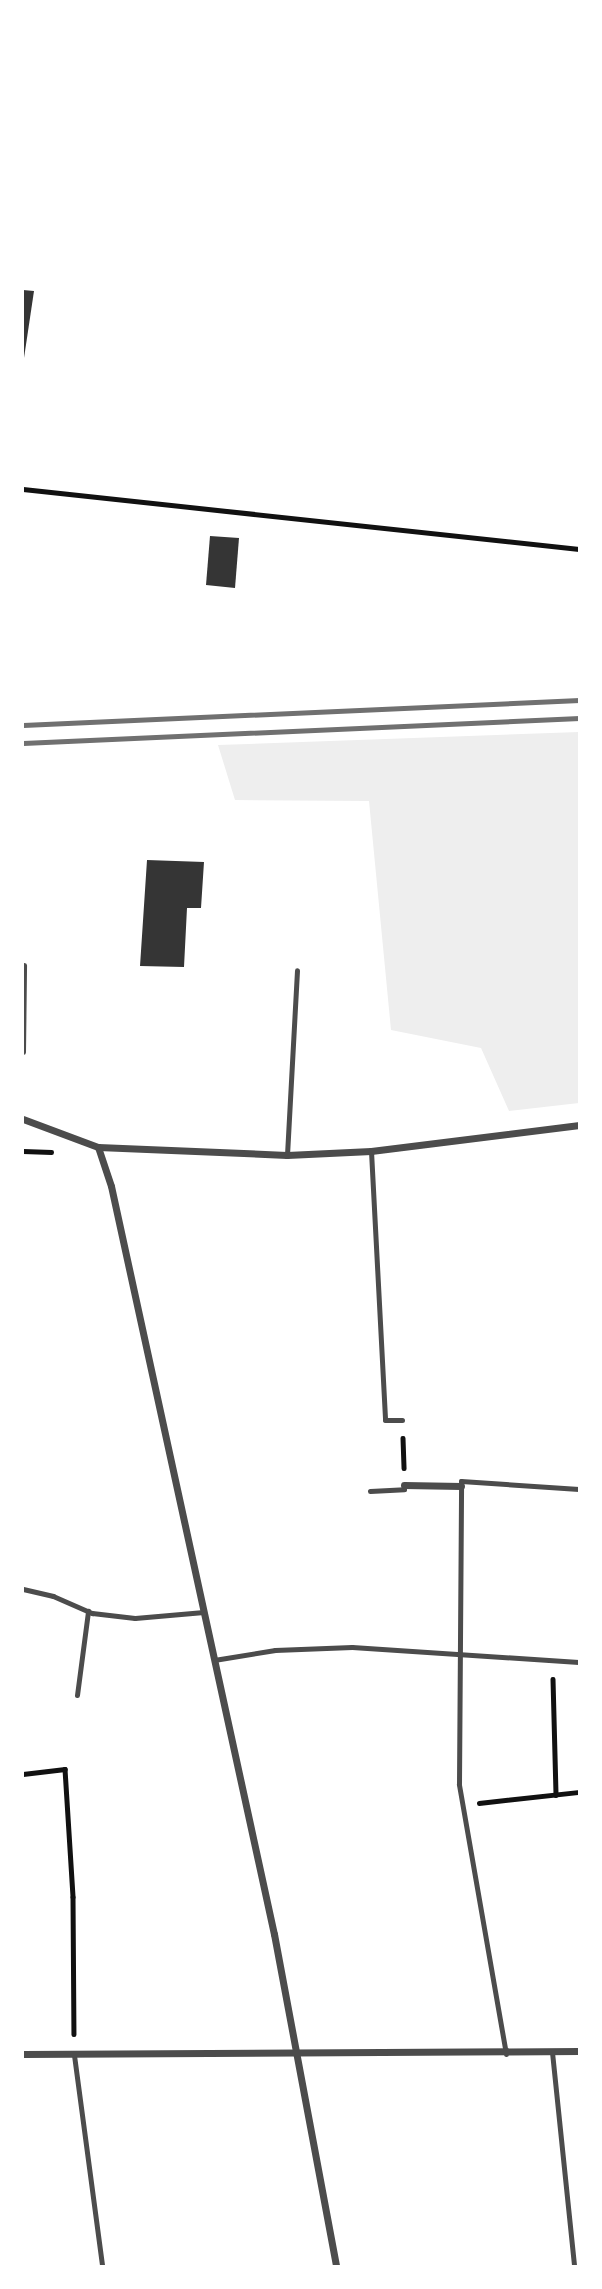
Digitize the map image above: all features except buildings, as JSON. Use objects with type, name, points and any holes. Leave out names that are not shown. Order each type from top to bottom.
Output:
[{"type":"street","points":[[23,1119],[98,1147],[287,1154],[371,1151],[579,1125]]},
{"type":"street","points":[[98,1147],[111,1186],[274,1934],[294,2054],[336,2266]]},
{"type":"street","points":[[404,1485],[461,1486]]},
{"type":"street","points":[[23,2054],[506,2054],[579,2051]]},
{"type":"lane","points":[[23,1052],[24,965]]},
{"type":"lane","points":[[287,1154],[297,970]]},
{"type":"lane","points":[[371,1151],[385,1420],[402,1420]]},
{"type":"lane","points":[[506,2054],[463,1805],[458,1753],[462,1653],[461,1481],[512,1482],[579,1489]]},
{"type":"lane","points":[[370,1491],[404,1489],[404,1485]]},
{"type":"lane","points":[[23,1589],[53,1596],[88,1611],[135,1618],[204,1612]]},
{"type":"lane","points":[[77,1695],[88,1611]]},
{"type":"lane","points":[[214,1660],[275,1650],[352,1647],[579,1662]]},
{"type":"lane","points":[[552,2052],[574,2266]]},
{"type":"lane","points":[[74,2055],[102,2266]]},
{"type":"path","points":[[23,489],[579,549]]},
{"type":"path","points":[[402,1420],[404,1485]]},
{"type":"path","points":[[552,1660],[556,1795]]},
{"type":"path","points":[[23,1774],[65,1769],[73,1897],[74,2055]]},
{"type":"path","points":[[463,1805],[579,1792]]},
{"type":"shaded area","points":[[579,732],[579,1103],[509,1111],[481,1048],[391,1030],[369,801],[235,800],[218,745]]},
{"type":"railway","points":[[23,725],[579,700]]},
{"type":"railway","points":[[23,743],[579,718]]}]
